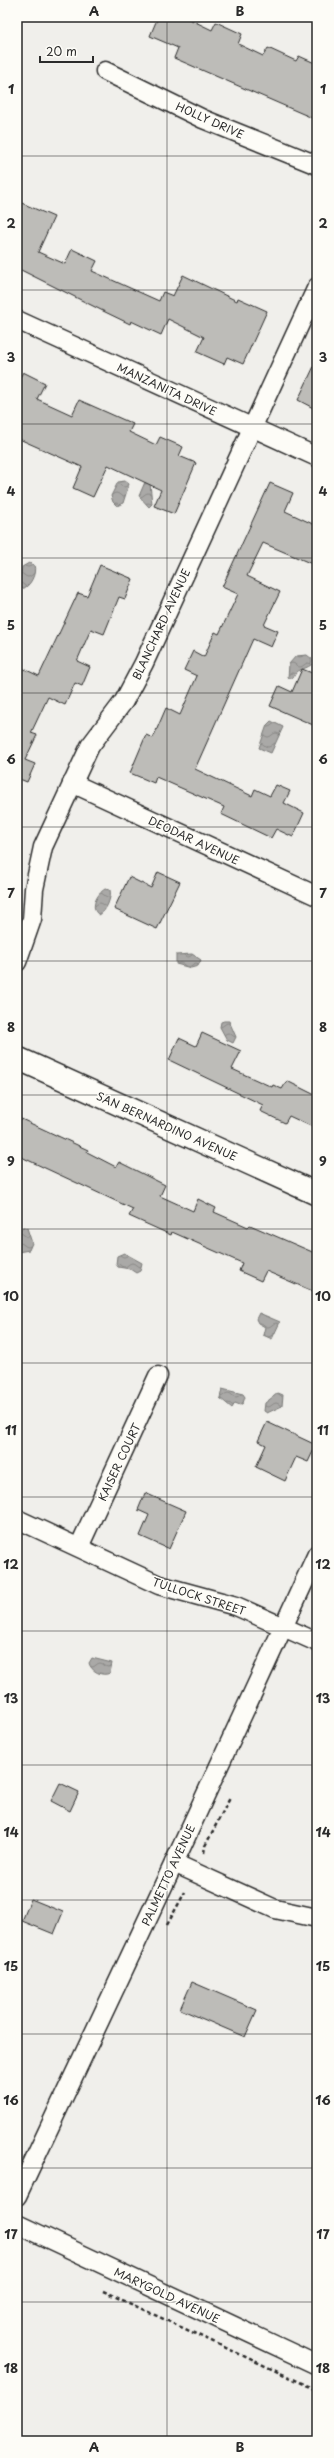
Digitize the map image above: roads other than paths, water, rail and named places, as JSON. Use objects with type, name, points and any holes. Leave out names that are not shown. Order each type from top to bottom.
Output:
[{"type":"main road","name":"SAN BERNARDINO AVENUE","points":[[17,1058],[317,1194]]},
{"type":"street","name":"HOLLY DRIVE","points":[[105,71],[203,119],[317,165]]},
{"type":"street","name":"BLANCHARD AVENUE","points":[[17,962],[32,919],[34,889],[43,847],[90,746],[124,701],[144,663],[317,286]]},
{"type":"street","name":"MANZANITA DRIVE","points":[[17,320],[317,457]]},
{"type":"street","name":"DEODAR AVENUE","points":[[72,783],[317,896]]},
{"type":"street","name":"KAISER COURT","points":[[79,1547],[158,1376]]},
{"type":"street","name":"TULLOCK STREET","points":[[17,1518],[159,1585],[219,1600],[317,1642]]},
{"type":"street","name":"PALMETTO AVENUE","points":[[17,2196],[174,1864],[317,1554]]},
{"type":"street","points":[[174,1864],[275,1909],[317,1918]]},
{"type":"street","name":"MARYGOLD AVENUE","points":[[17,2224],[317,2366]]},
{"type":"water","points":[[125,481],[129,484],[123,503],[117,506],[113,502],[111,496],[118,482]]},
{"type":"water","points":[[145,482],[150,483],[152,504],[149,507],[139,496]]},
{"type":"water","points":[[29,563],[34,565],[34,576],[27,586],[21,589],[17,586],[22,567]]},
{"type":"water","points":[[307,655],[312,659],[311,665],[297,672],[293,678],[288,678],[289,664],[296,656]]},
{"type":"water","points":[[271,721],[283,727],[271,753],[259,748],[267,725]]},
{"type":"water","points":[[105,889],[110,890],[109,900],[104,911],[99,915],[96,912],[94,905],[99,894]]},
{"type":"water","points":[[192,954],[201,960],[198,966],[191,968],[176,964],[176,955]]},
{"type":"water","points":[[229,1021],[236,1037],[233,1043],[227,1040],[220,1027],[221,1022]]},
{"type":"water","points":[[23,1227],[27,1228],[32,1243],[29,1250],[18,1252],[17,1246],[19,1232]]},
{"type":"water","points":[[124,1253],[142,1263],[140,1271],[136,1273],[130,1269],[118,1267],[116,1264],[117,1256]]},
{"type":"water","points":[[259,1313],[280,1322],[272,1339],[263,1335],[265,1327],[258,1323],[256,1319]]},
{"type":"water","points":[[222,1389],[243,1394],[245,1397],[243,1403],[240,1405],[235,1403],[232,1408],[220,1398]]},
{"type":"water","points":[[278,1393],[283,1395],[282,1406],[267,1413],[264,1411],[265,1403]]},
{"type":"water","points":[[92,1658],[112,1663],[110,1673],[100,1674],[94,1671],[89,1663]]}]
